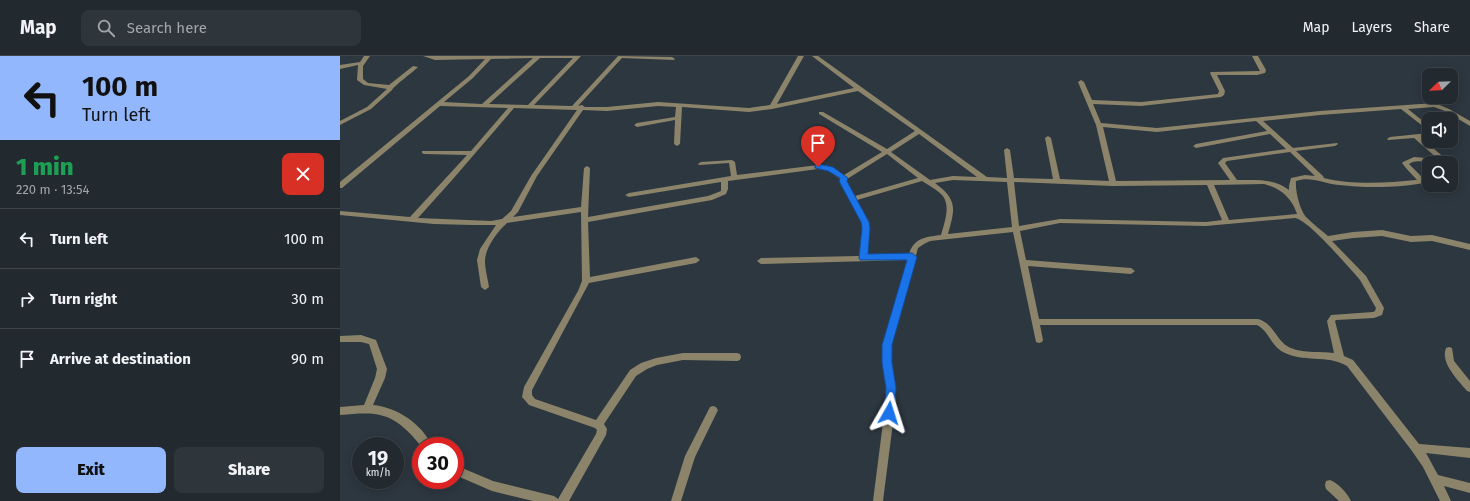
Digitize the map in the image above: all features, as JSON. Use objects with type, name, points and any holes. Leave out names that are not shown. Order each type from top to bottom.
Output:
[{"type":"street","points":[[367,56],[359,69],[360,80],[362,83],[390,87]]},
{"type":"street","points":[[426,56],[434,58],[491,56],[578,56]]},
{"type":"street","points":[[340,186],[471,77],[491,56]]},
{"type":"street","points":[[530,106],[578,56]]},
{"type":"street","points":[[574,107],[621,56],[672,59]]},
{"type":"street","points":[[772,107],[800,56]]},
{"type":"street","points":[[815,56],[858,89],[920,131],[985,179]]},
{"type":"street","points":[[1089,102],[1141,104],[1219,96],[1222,93],[1213,73],[1257,74],[1263,72],[1255,56]]},
{"type":"street","points":[[484,105],[539,57]]},
{"type":"street","points":[[340,67],[362,63]]},
{"type":"street","points":[[340,124],[370,108],[390,87],[398,82],[414,67]]},
{"type":"street","points":[[1080,82],[1099,125],[1113,184]]},
{"type":"street","points":[[439,104],[582,107],[607,109],[658,104],[749,110],[772,107],[858,89]]},
{"type":"street","points":[[677,144],[680,105]]},
{"type":"street","points":[[1099,125],[1157,130],[1320,113],[1435,105],[1447,110],[1470,124]]},
{"type":"street","points":[[412,219],[513,106]]},
{"type":"street","points":[[485,287],[482,255],[497,228],[514,212],[534,176],[582,107]]},
{"type":"street","points":[[1403,108],[1422,123]]},
{"type":"street","points":[[821,113],[886,151],[944,193],[950,202],[950,209],[944,236]]},
{"type":"street","points":[[637,125],[679,118]]},
{"type":"street","points":[[1258,119],[1323,179]]},
{"type":"street","points":[[844,178],[920,131]]},
{"type":"street","points":[[1196,146],[1272,132]]},
{"type":"street","points":[[1390,139],[1422,136]]},
{"type":"street","points":[[1340,358],[1331,321],[1334,317],[1374,315],[1380,313],[1380,308],[1363,278],[1327,239],[1302,217],[1295,200],[1292,186],[1293,180],[1311,176],[1342,183],[1418,182],[1421,179],[1407,166],[1405,163],[1407,161],[1419,159],[1439,161],[1443,159],[1416,137]]},
{"type":"street","points":[[1048,138],[1057,182]]},
{"type":"street","points":[[1235,183],[1222,163],[1225,159],[1335,144]]},
{"type":"street","points":[[1007,150],[1016,229],[1039,340]]},
{"type":"street","points":[[424,152],[472,153]]},
{"type":"street","points":[[701,164],[730,161],[732,162],[734,177]]},
{"type":"street","points":[[630,195],[734,177],[818,167],[831,169],[844,178]]},
{"type":"street","points":[[563,501],[601,436],[602,429],[598,425],[532,402],[527,397],[527,390],[582,291],[586,281],[584,209],[587,168]]},
{"type":"street","points":[[844,178],[843,181],[862,214],[866,228],[863,258]]},
{"type":"street","points":[[853,199],[926,180],[947,178],[1113,184],[1271,183],[1284,189],[1295,200]]},
{"type":"street","points":[[584,220],[710,198],[724,192],[724,179]]},
{"type":"street","points":[[1210,184],[1226,222]]},
{"type":"street","points":[[340,213],[479,223],[584,209]]},
{"type":"street","points":[[878,501],[891,388],[887,345],[915,247],[921,242],[944,236],[1016,229],[1060,221],[1178,225],[1287,216],[1302,217]]},
{"type":"street","points":[[1327,239],[1382,233],[1411,239],[1432,238],[1470,247]]},
{"type":"street","points":[[761,261],[912,257]]},
{"type":"street","points":[[586,281],[696,260]]},
{"type":"street","points":[[1024,263],[1131,271]]},
{"type":"street","points":[[1035,322],[1263,323],[1268,327],[1278,343],[1286,349],[1296,353],[1340,358],[1350,363],[1416,448],[1435,479],[1446,501]]},
{"type":"street","points":[[340,339],[359,338],[368,339],[373,342],[382,369],[373,409]]},
{"type":"street","points":[[1449,351],[1448,358],[1450,362],[1470,388]]},
{"type":"street","points":[[598,425],[633,373],[641,367],[656,362],[679,358],[737,357]]},
{"type":"street","points":[[340,411],[373,409],[395,413],[418,437]]},
{"type":"street","points":[[676,501],[690,456],[713,410]]},
{"type":"street","points":[[1416,448],[1470,453]]},
{"type":"street","points":[[464,474],[492,486],[554,501]]},
{"type":"street","points":[[1435,479],[1470,488]]},
{"type":"street","points":[[1330,485],[1346,501]]},
{"type":"route","points":[[818,167],[831,169],[844,178],[843,181],[845,185],[862,214],[866,228],[863,258],[912,257],[887,345],[887,363],[891,388],[889,413]]}]
